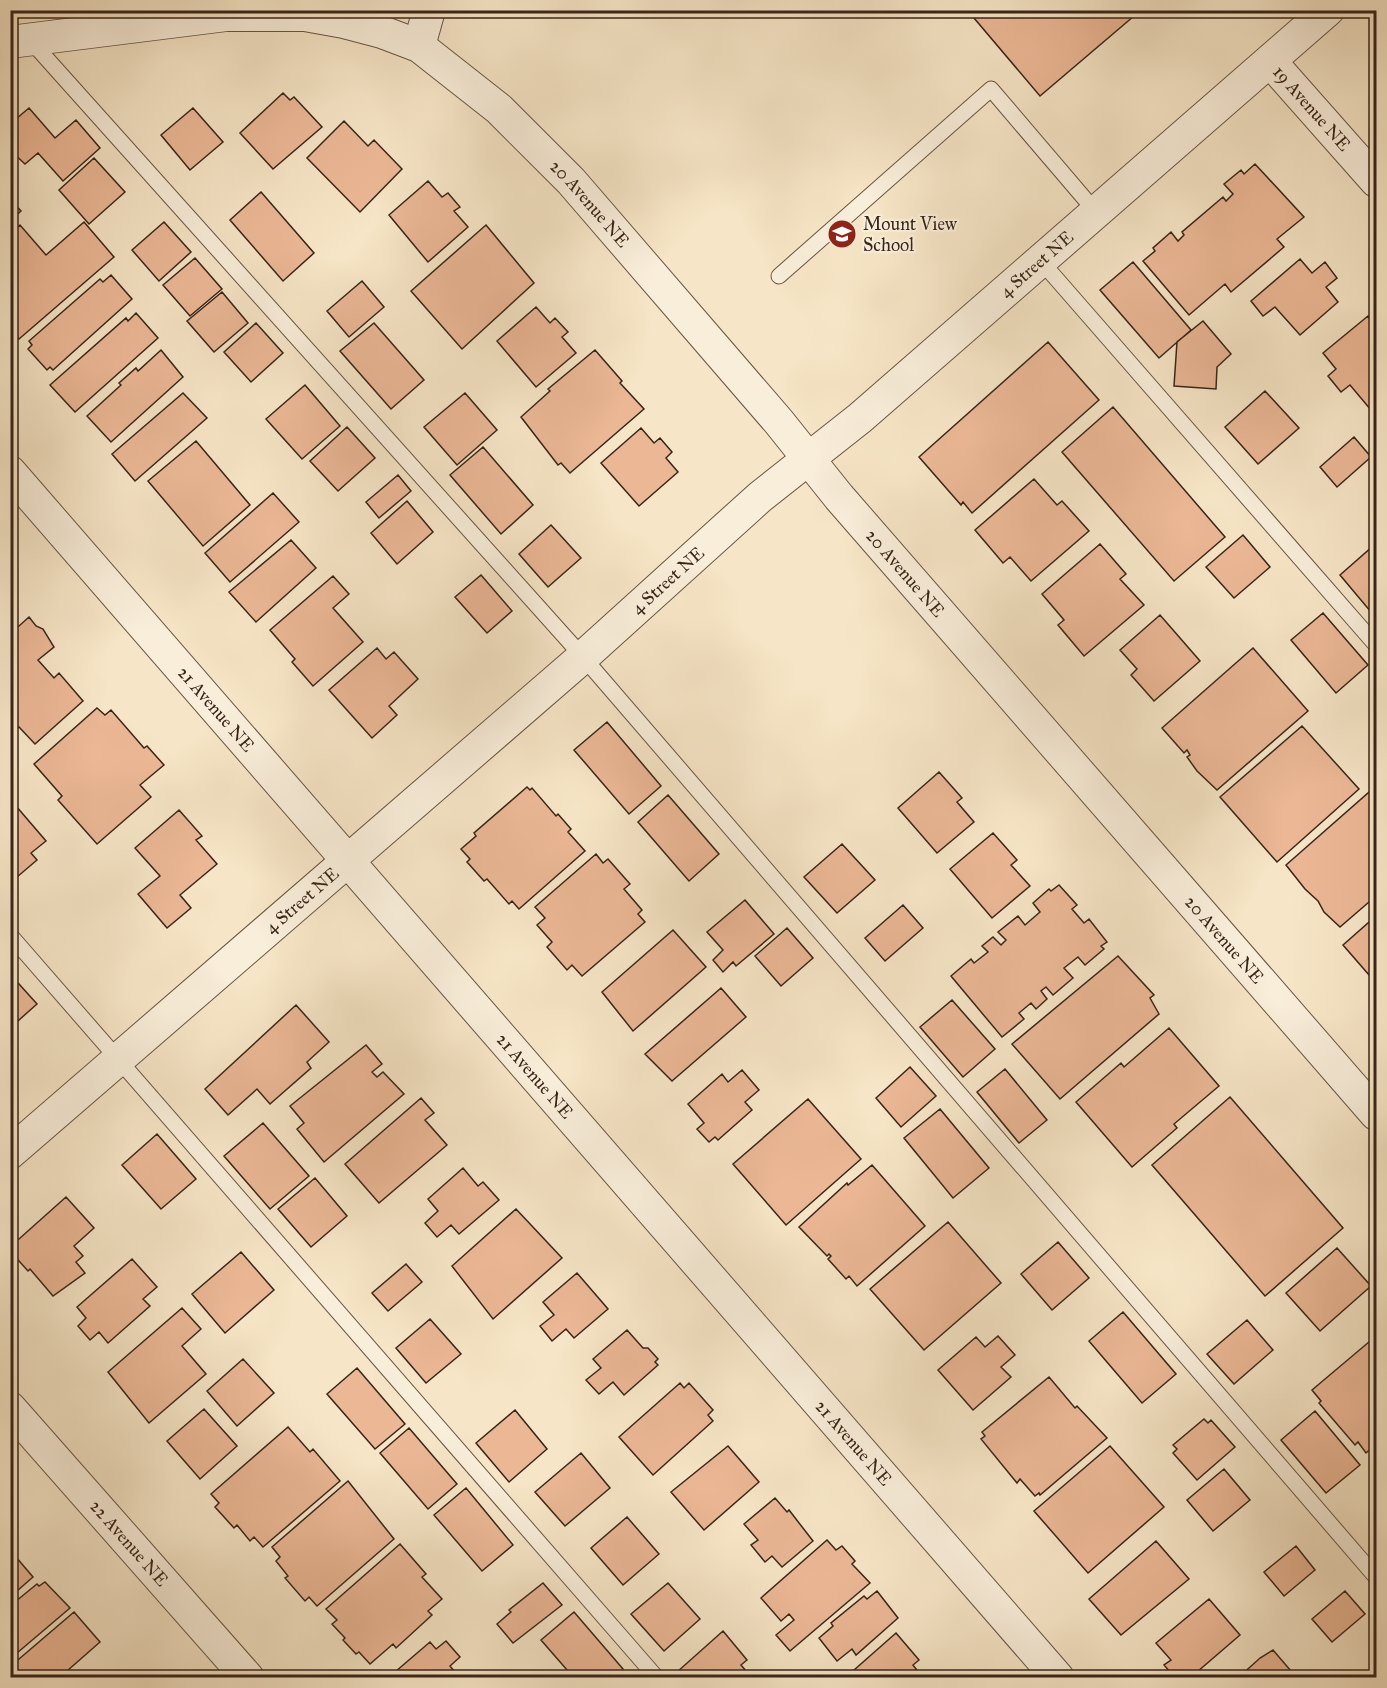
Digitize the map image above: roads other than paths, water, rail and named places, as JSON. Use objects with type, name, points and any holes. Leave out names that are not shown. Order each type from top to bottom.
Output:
[{"type":"street","points":[[419,46],[429,10]]},
{"type":"street","name":"4 Street NE","points":[[10,1154],[583,657],[760,497],[860,418],[1328,10]]},
{"type":"street","name":"20 Avenue NE","points":[[16,32],[187,16],[305,15],[367,28],[419,46],[485,97],[537,144],[579,190],[808,459],[1377,1114]]},
{"type":"street","name":"19 Avenue NE","points":[[1270,61],[1377,181]]},
{"type":"street","name":"21 Avenue NE","points":[[10,472],[1059,1677]]},
{"type":"street","name":"22 Avenue NE","points":[[10,1408],[248,1677]]},
{"type":"lane","points":[[16,32],[583,657],[1377,1577]]},
{"type":"lane","points":[[779,276],[991,89],[1096,212]]},
{"type":"lane","points":[[1040,260],[1377,645]]},
{"type":"lane","points":[[10,935],[657,1677]]},
{"type":"place","name":"Mount View School","points":[[842,234]]}]
